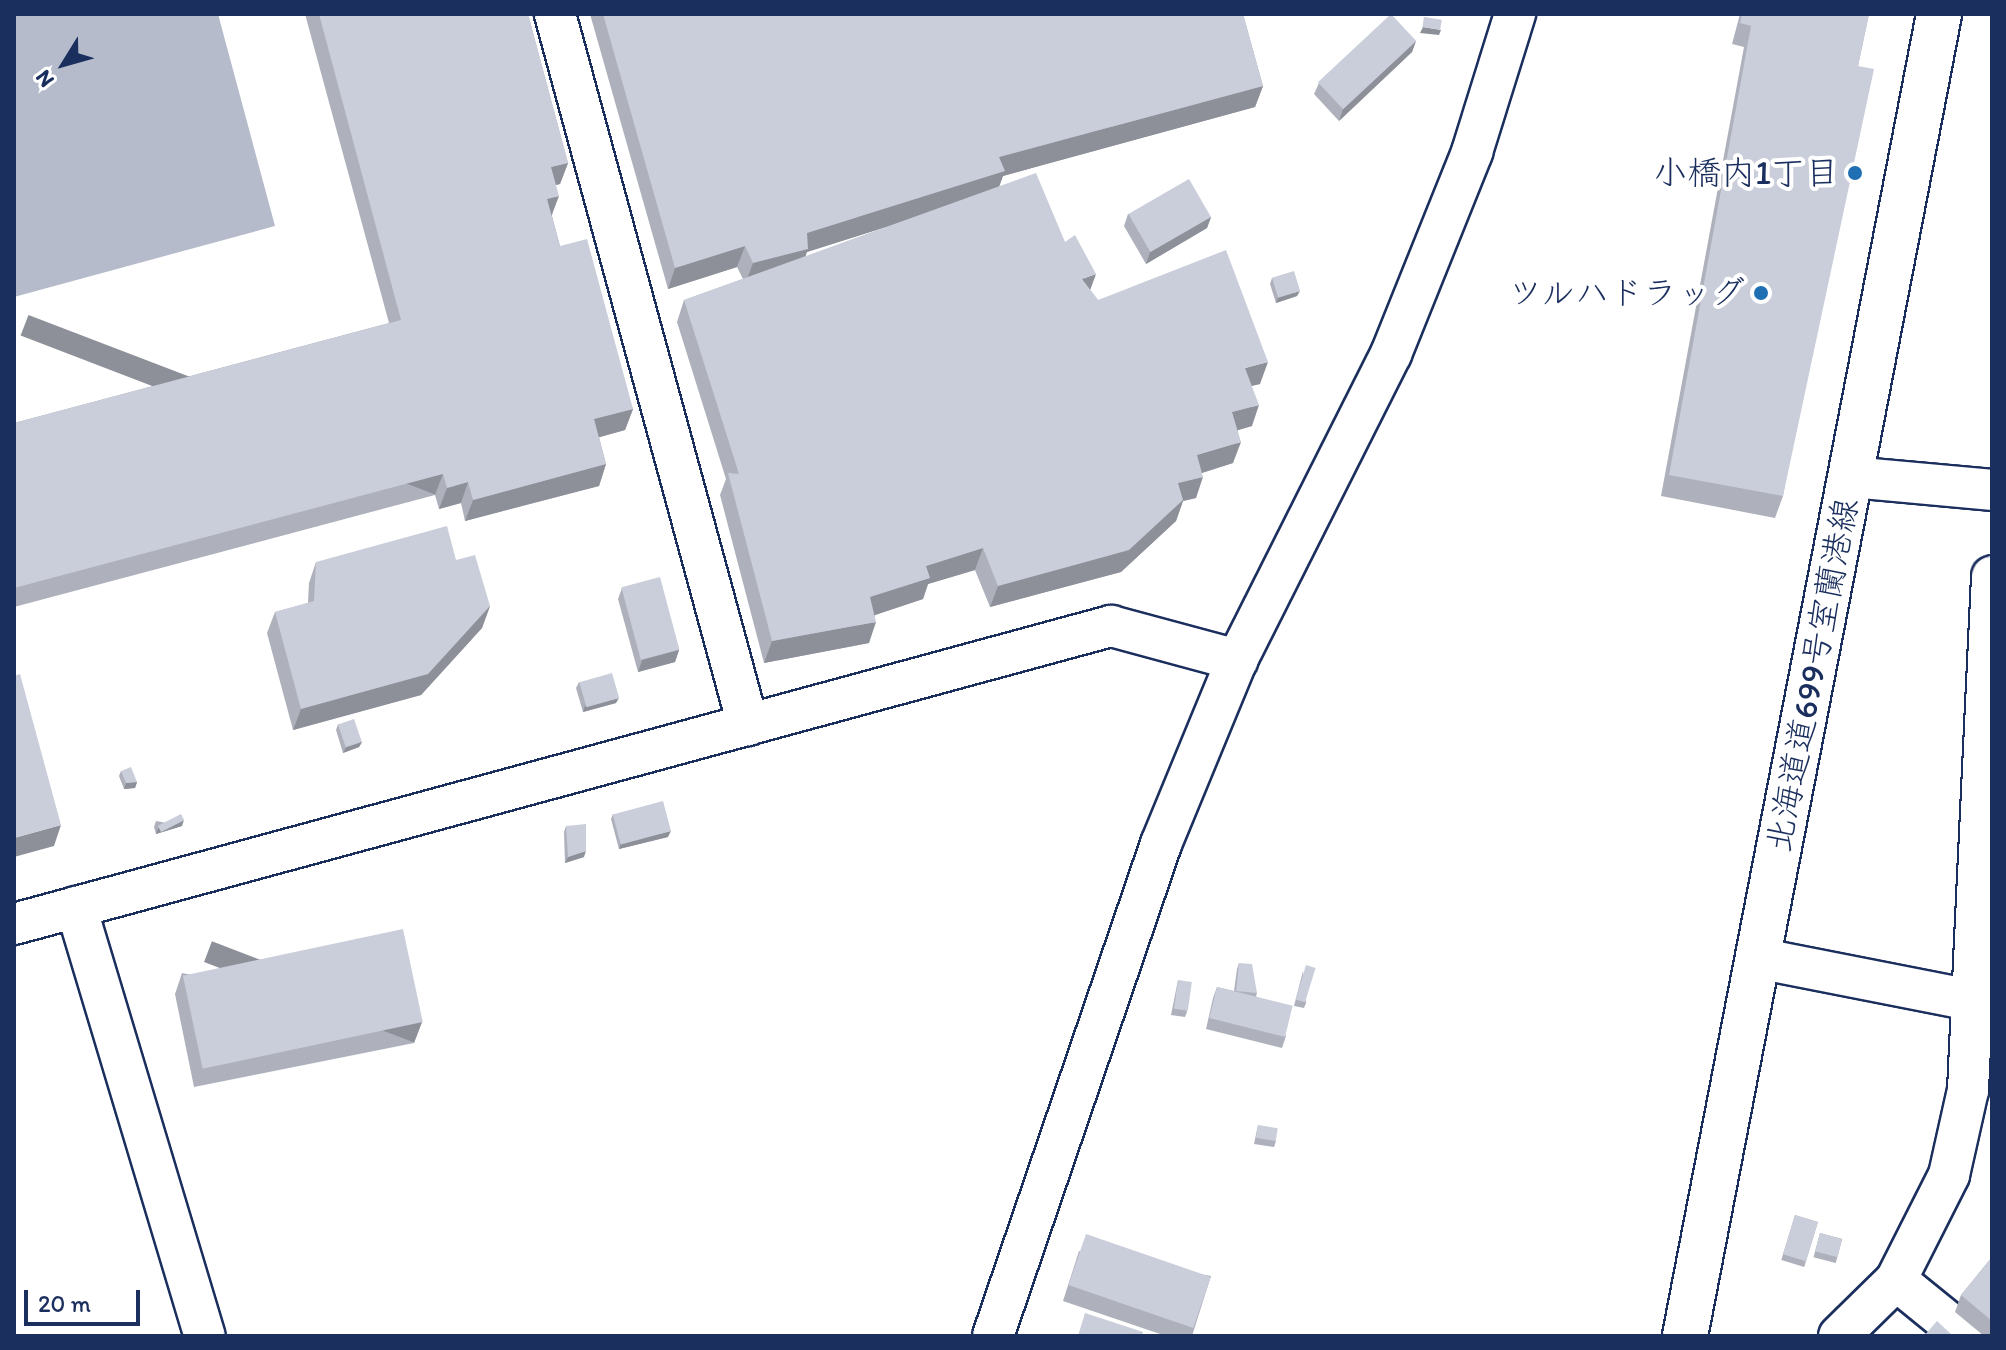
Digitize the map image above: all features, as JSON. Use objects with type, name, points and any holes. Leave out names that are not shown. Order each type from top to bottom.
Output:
[{"type":"main road","name":"北海道道699号室蘭港線","points":[[1685,1336],[1939,14]]},
{"type":"street","points":[[555,14],[748,725]]},
{"type":"street","points":[[993,1336],[1161,844],[1237,660],[1391,354],[1472,152],[1515,14]]},
{"type":"street","points":[[1850,477],[1992,490]]},
{"type":"street","points":[[1839,1336],[1896,1280],[1949,1175],[1968,1090],[1992,577]]},
{"type":"street","points":[[14,924],[1111,626],[1237,660]]},
{"type":"street","points":[[76,907],[205,1336]]},
{"type":"street","points":[[1757,958],[1971,1000]]},
{"type":"street","points":[[1896,1280],[1965,1336]]},
{"type":"water","points":[[14,14],[218,14],[275,226],[14,297]]},
{"type":"building","points":[[319,14],[528,14],[568,163],[551,167],[559,196],[547,199],[560,246],[587,239],[633,409],[594,419],[606,464],[473,500],[468,482],[447,488],[443,474],[14,588],[14,423],[401,320]]},
{"type":"building","points":[[603,14],[1243,14],[1263,86],[999,157],[1005,171],[807,233],[808,249],[753,263],[745,246],[675,268]]},
{"type":"building","points":[[1391,14],[1416,41],[1343,109],[1318,82]]},
{"type":"building","name":"ツルハドラッグ","points":[[1742,14],[1869,14],[1858,66],[1874,69],[1783,496],[1669,475],[1751,26],[1740,23]]},
{"type":"building","points":[[1424,17],[1442,20],[1440,30],[1422,27]]},
{"type":"building","points":[[1036,173],[1065,242],[1075,235],[1096,274],[1082,279],[1098,300],[1226,250],[1268,362],[1245,368],[1259,405],[1232,412],[1241,442],[1197,455],[1203,477],[1178,483],[1183,500],[1129,550],[998,586],[983,548],[926,566],[930,578],[870,597],[876,622],[772,641],[728,473],[739,474],[684,300]]},
{"type":"building","points":[[1189,179],[1211,217],[1150,252],[1128,214]]},
{"type":"building","points":[[1294,271],[1300,291],[1278,298],[1272,278]]},
{"type":"building","points":[[447,526],[456,560],[475,555],[490,606],[428,674],[301,709],[275,612],[314,601],[316,562]]},
{"type":"building","points":[[660,577],[679,649],[641,660],[621,587]]},
{"type":"building","points":[[612,673],[619,698],[586,707],[579,682]]},
{"type":"building","points":[[20,674],[61,825],[14,838],[14,676]]},
{"type":"building","points":[[354,719],[362,742],[346,747],[338,725]]},
{"type":"building","points":[[131,767],[137,782],[126,783],[121,771]]},
{"type":"building","points":[[663,801],[671,831],[621,844],[613,814]]},
{"type":"building","points":[[181,814],[184,820],[161,832],[158,826]]},
{"type":"building","points":[[586,824],[586,851],[568,857],[566,826]]},
{"type":"building","points":[[403,929],[423,1022],[203,1069],[183,976]]},
{"type":"building","points":[[1239,963],[1252,964],[1257,993],[1236,991]]},
{"type":"building","points":[[1306,965],[1316,968],[1305,1002],[1295,999]]},
{"type":"building","points":[[1178,980],[1192,982],[1188,1011],[1174,1009]]},
{"type":"building","points":[[1217,987],[1293,1006],[1285,1037],[1209,1018]]},
{"type":"building","points":[[1258,1125],[1278,1128],[1276,1141],[1256,1138]]},
{"type":"building","points":[[1795,1215],[1818,1222],[1806,1261],[1783,1254]]},
{"type":"building","points":[[1820,1233],[1842,1239],[1837,1257],[1815,1251]]},
{"type":"building","points":[[1086,1234],[1211,1277],[1193,1328],[1068,1285]]},
{"type":"building","points":[[1992,1257],[1992,1321],[1961,1295]]},
{"type":"building","points":[[1085,1313],[1143,1332],[1142,1336],[1078,1336]]},
{"type":"building","points":[[1937,1321],[1953,1336],[1924,1336]]},
{"type":"place","name":"小橋内1丁目","points":[[1855,173]]},
{"type":"place","name":"ツルハドラッグ","points":[[1761,293]]}]
